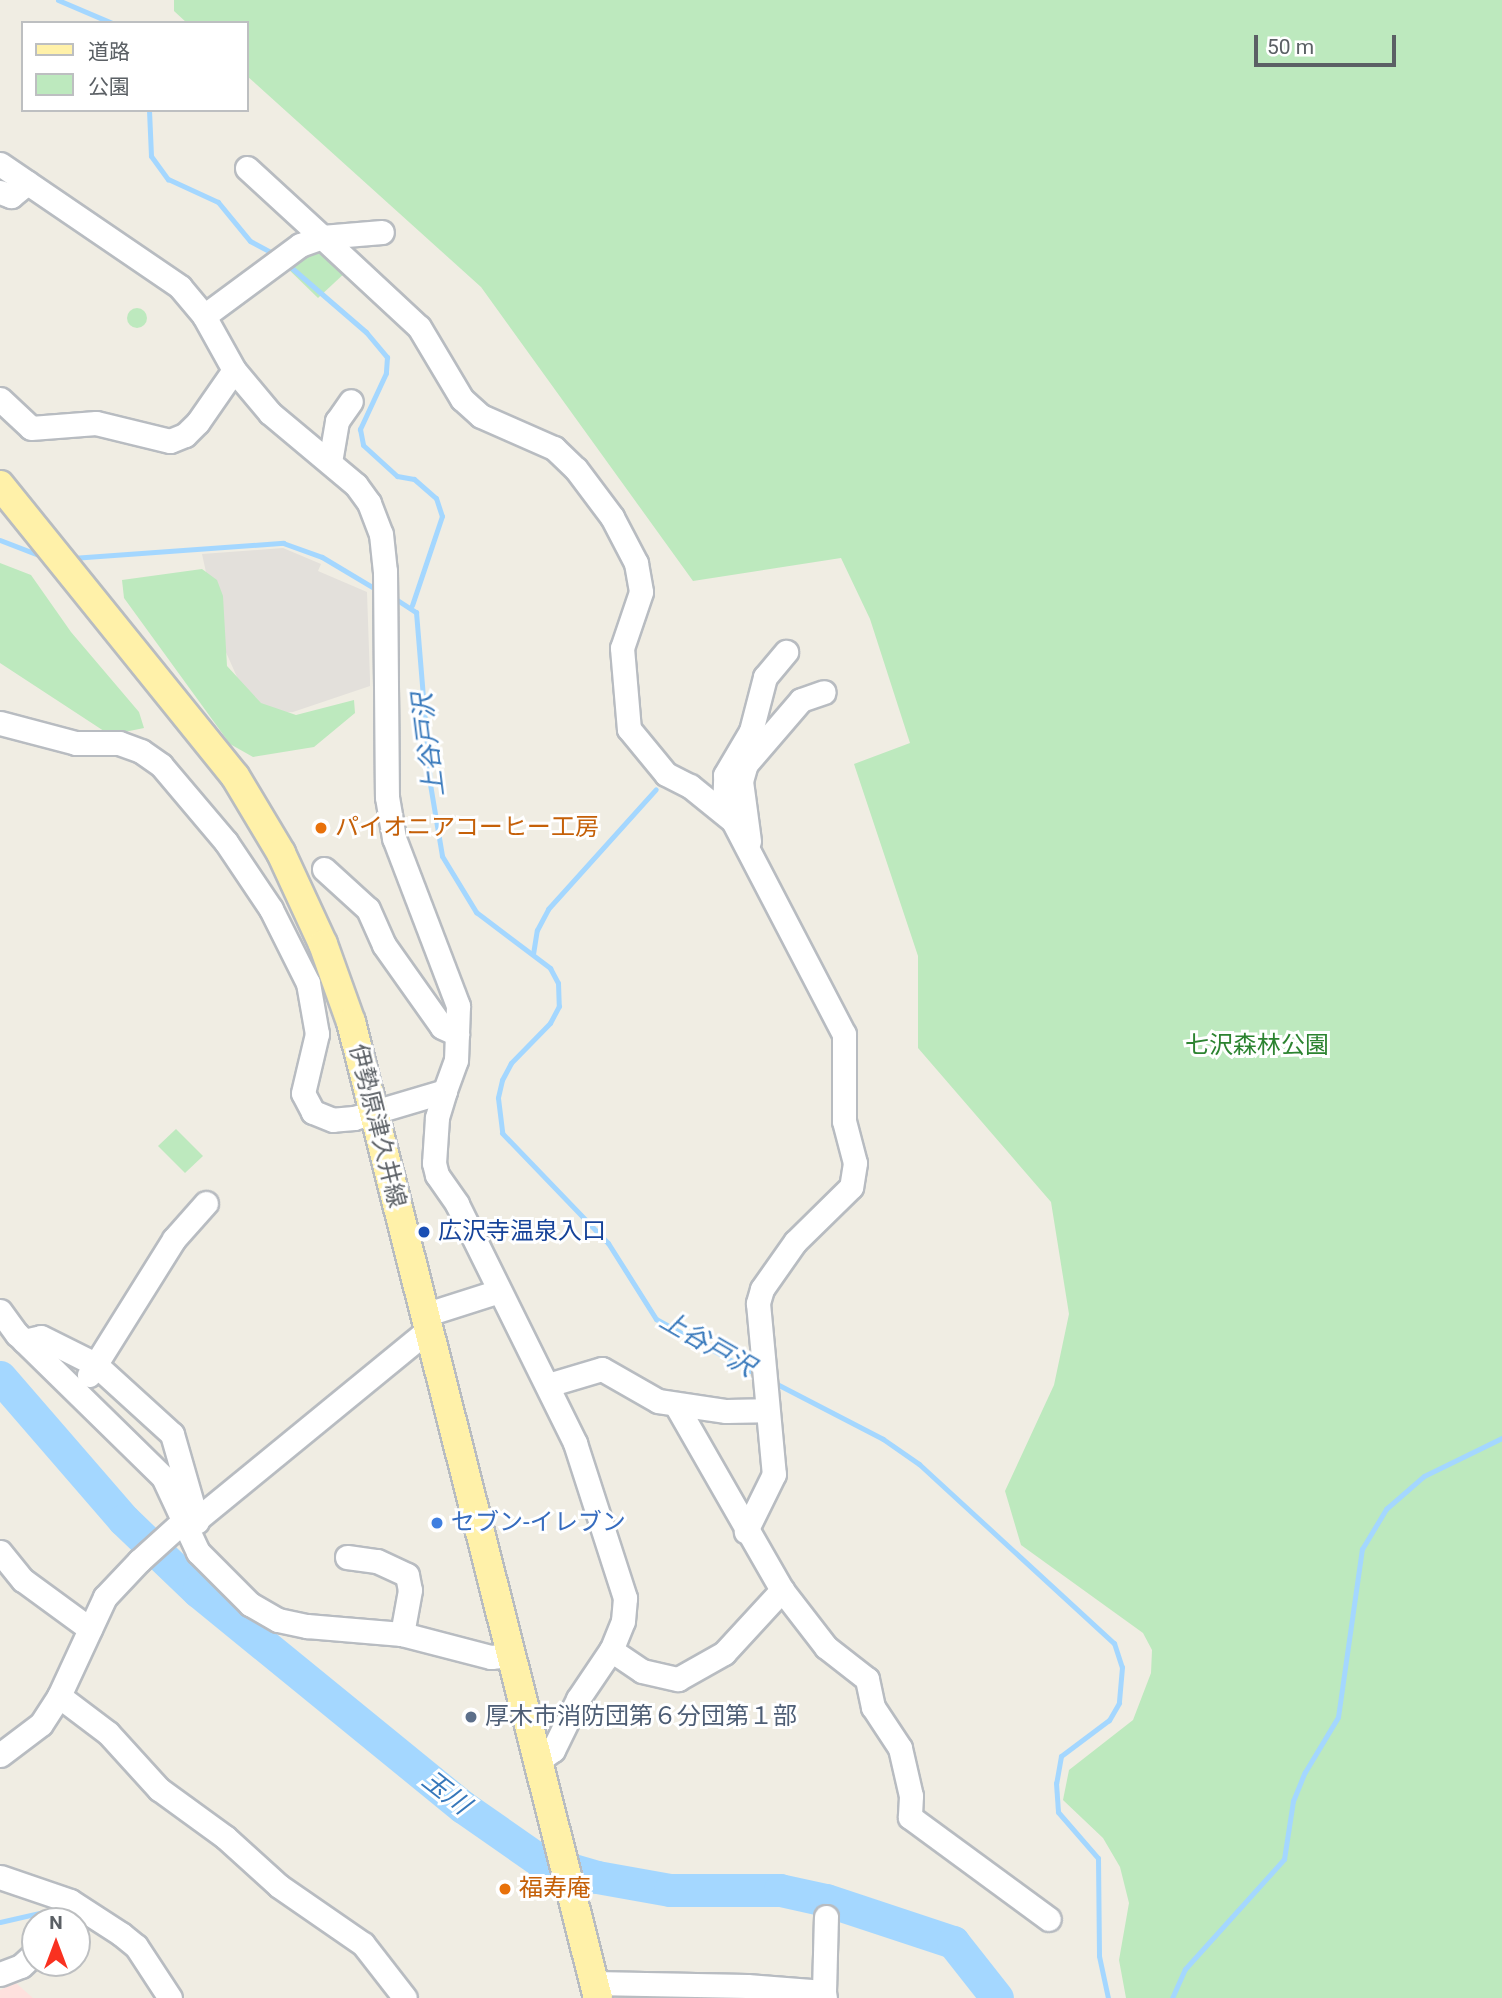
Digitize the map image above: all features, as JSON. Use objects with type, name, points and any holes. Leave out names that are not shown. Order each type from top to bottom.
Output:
[{"type":"main road","name":"伊勢原津久井線","points":[[0,485],[220,756],[281,853],[332,970],[373,1114],[596,1991]]},
{"type":"street","points":[[0,164],[180,287],[205,316],[234,370],[270,414],[330,462],[362,494],[381,534],[385,571],[387,797],[406,874],[451,979],[458,1006],[456,1060],[445,1091],[434,1163],[548,1385],[583,1464],[625,1598],[623,1621],[611,1650],[578,1699],[553,1750],[537,1761]]},
{"type":"street","points":[[247,168],[419,327],[462,399],[481,416],[554,448],[601,500],[640,574],[637,610],[622,648],[629,729],[666,774],[724,812],[750,847],[844,1034],[844,1121],[855,1163],[851,1187],[795,1242],[762,1289],[758,1303],[765,1401],[774,1474],[746,1531]]},
{"type":"street","points":[[0,192],[10,196],[27,183]]},
{"type":"street","points":[[205,316],[300,245],[322,237],[382,232]]},
{"type":"street","points":[[0,399],[31,428],[96,423],[170,441],[186,435],[198,422],[234,370]]},
{"type":"street","points":[[330,462],[337,421],[351,401]]},
{"type":"street","points":[[724,812],[725,775],[751,731],[765,677],[786,652]]},
{"type":"street","points":[[750,847],[741,781],[746,764],[781,718],[801,700],[824,692]]},
{"type":"street","points":[[0,723],[76,743],[119,743],[161,765],[241,864],[271,909],[307,982],[317,1034],[304,1082],[307,1105],[333,1120],[373,1114],[445,1091]]},
{"type":"street","points":[[324,869],[368,909],[384,945],[442,1027],[457,1034]]},
{"type":"street","points":[[78,1393],[174,1239],[206,1203]]},
{"type":"street","points":[[4,1745],[41,1724],[59,1696],[105,1597],[139,1561],[186,1526],[426,1323],[499,1291]]},
{"type":"street","points":[[0,1311],[24,1341],[163,1477],[198,1552],[250,1604],[278,1620],[401,1634],[491,1657],[510,1656]]},
{"type":"street","points":[[24,1341],[41,1337],[95,1364],[172,1434],[186,1526]]},
{"type":"street","points":[[548,1385],[602,1369],[658,1401],[676,1405],[765,1401]]},
{"type":"street","points":[[676,1405],[782,1590],[826,1647],[867,1679],[873,1707],[900,1748],[911,1796],[910,1817],[966,1846],[1045,1907]]},
{"type":"street","points":[[0,1552],[23,1580],[90,1629]]},
{"type":"street","points":[[347,1557],[377,1561],[407,1574],[410,1590],[401,1634]]},
{"type":"street","points":[[611,1650],[642,1671],[678,1679],[724,1653],[782,1590]]},
{"type":"street","points":[[59,1696],[108,1733],[159,1789],[225,1837],[279,1886],[363,1944],[405,1998]]},
{"type":"street","points":[[0,1877],[45,1890],[67,1907]]},
{"type":"street","points":[[596,1991],[824,1995],[826,1917]]},
{"type":"street","points":[[91,1922],[136,1946],[170,1998]]},
{"type":"street","points":[[0,1974],[21,1966]]},
{"type":"shaded area","points":[[283,548],[321,564],[318,571],[367,592],[370,686],[293,712],[278,713],[255,702],[241,686],[221,641],[202,554]]},
{"type":"shaded area","points":[[16,1983],[33,1998],[0,1998],[0,1990]]},
{"type":"green space","name":"七沢森林公園","points":[[174,0],[1502,0],[1502,1998],[1126,1998],[1119,1960],[1129,1903],[1120,1867],[1103,1838],[1063,1800],[1069,1770],[1133,1720],[1151,1673],[1152,1650],[1143,1633],[1021,1545],[1005,1491],[1054,1385],[1069,1314],[1051,1202],[918,1048],[918,956],[854,764],[910,743],[870,619],[841,558],[693,581],[481,287],[248,77],[248,21],[185,21],[174,11]]},
{"type":"green space","points":[[314,243],[348,270],[318,298],[283,264]]},
{"type":"green space","points":[[133,308],[141,308],[147,318],[141,328],[133,328],[127,322],[127,314]]},
{"type":"green space","points":[[0,563],[31,575],[71,632],[139,712],[144,728],[110,735],[0,663]]},
{"type":"green space","points":[[202,569],[217,580],[223,596],[227,666],[261,703],[296,715],[354,700],[355,713],[314,747],[253,757],[230,744],[124,598],[122,580]]},
{"type":"green space","points":[[176,1129],[203,1156],[185,1173],[158,1146]]},
{"type":"waterway","points":[[58,0],[107,21]]},
{"type":"waterway","points":[[149,112],[151,156],[168,179],[218,202],[250,241],[276,255]]},
{"type":"waterway","points":[[286,263],[366,332],[387,357],[386,373],[360,429],[363,445],[397,476],[414,479],[436,498],[442,516],[412,605]]},
{"type":"waterway","name":"上谷戸沢","points":[[0,540],[49,559]]},
{"type":"waterway","name":"上谷戸沢","points":[[72,558],[283,543],[322,557],[379,591]]},
{"type":"waterway","name":"上谷戸沢","points":[[391,596],[416,612],[430,784],[442,856],[476,912],[550,968],[558,983],[559,1006],[550,1023],[511,1063],[502,1080],[498,1098],[502,1133],[608,1243],[656,1319],[758,1375]]},
{"type":"waterway","points":[[533,954],[537,930],[548,909],[656,789]]},
{"type":"waterway","name":"玉川","points":[[0,1377],[124,1520],[198,1591],[463,1807],[539,1860],[597,1877],[670,1890],[780,1890],[826,1900],[953,1942],[997,1998]]},
{"type":"waterway","name":"上谷戸沢","points":[[773,1382],[883,1439],[919,1464],[1114,1643],[1122,1667],[1119,1703],[1109,1720],[1061,1756],[1056,1783],[1058,1812],[1098,1858],[1099,1956],[1108,1998]]},
{"type":"waterway","points":[[1172,1998],[1185,1969],[1284,1859],[1293,1801],[1305,1772],[1338,1717],[1362,1549],[1386,1509],[1424,1476],[1502,1438]]},
{"type":"waterway","points":[[0,1922],[21,1917]]},
{"type":"place","name":"パイオニアコーヒー工房","points":[[321,828]]},
{"type":"place","name":"広沢寺温泉入口","points":[[424,1232]]},
{"type":"place","name":"セブン-イレブン","points":[[437,1523]]},
{"type":"place","name":"厚木市消防団第６分団第１部","points":[[471,1717]]},
{"type":"place","name":"福寿庵","points":[[505,1889]]}]
